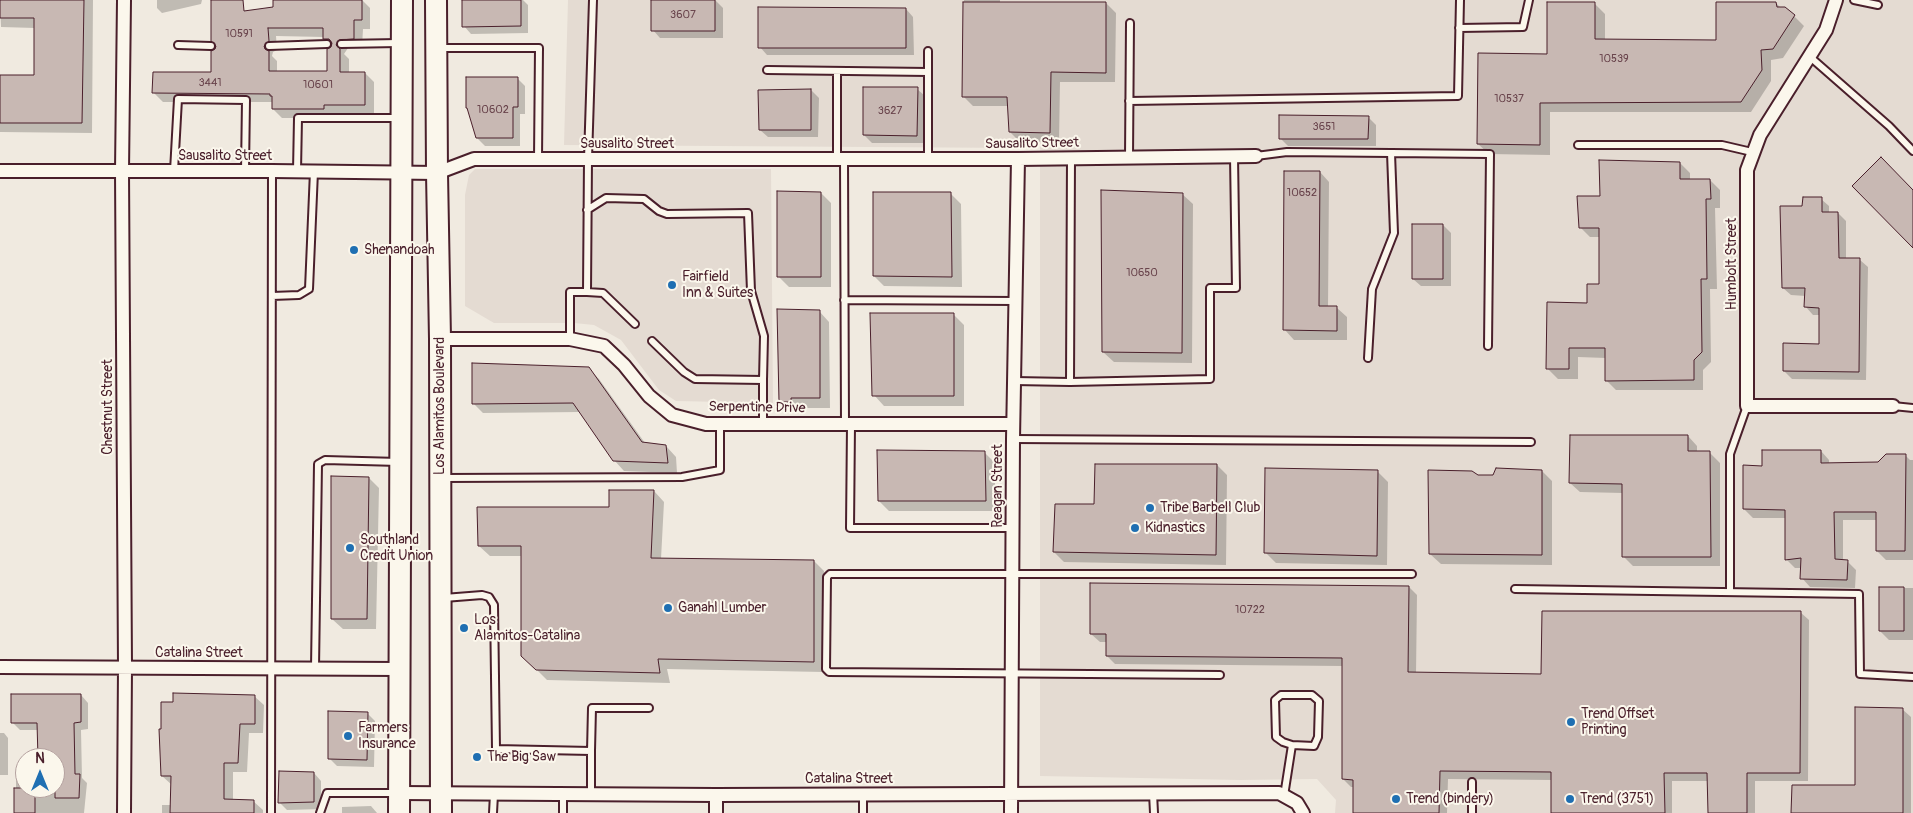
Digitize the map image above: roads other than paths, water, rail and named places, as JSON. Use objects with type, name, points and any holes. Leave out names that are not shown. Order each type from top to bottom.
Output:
[{"type":"main road","points":[[399,813],[402,0]]},
{"type":"main road","name":"Los Alamitos Boulevard","points":[[436,0],[440,339],[441,813]]},
{"type":"street","name":"Chestnut Street","points":[[124,0],[122,171],[124,813]]},
{"type":"street","name":"Humbolt Street","points":[[1747,406],[1747,170],[1752,152],[1760,135],[1826,30],[1836,0]]},
{"type":"street","name":"Sausalito Street","points":[[0,171],[437,173],[474,160],[1018,159],[1256,156]]},
{"type":"street","name":"Reagan Street","points":[[1011,813],[1013,424],[1018,159]]},
{"type":"street","name":"Serpentine Drive","points":[[440,339],[570,339],[604,346],[624,365],[649,396],[672,414],[706,424],[1013,424]]},
{"type":"street","points":[[1747,406],[1893,406]]},
{"type":"street","name":"Catalina Street","points":[[0,667],[399,669]]},
{"type":"street","name":"Catalina Street","points":[[399,793],[716,795],[1279,793],[1300,808]]},
{"type":"street","points":[[716,795],[716,813]]},
{"type":"lane","points":[[587,292],[588,160],[593,0]]},
{"type":"lane","points":[[1129,101],[1458,96],[1460,0]]},
{"type":"lane","points":[[1459,28],[1523,27],[1530,0]]},
{"type":"lane","points":[[1854,0],[1878,5]]},
{"type":"lane","points":[[1129,158],[1130,23]]},
{"type":"lane","points":[[340,44],[403,42]]},
{"type":"lane","points":[[269,46],[327,44]]},
{"type":"lane","points":[[178,45],[211,46]]},
{"type":"lane","points":[[436,48],[539,48],[538,160]]},
{"type":"lane","points":[[928,51],[928,159]]},
{"type":"lane","points":[[1809,56],[1889,126],[1913,151]]},
{"type":"lane","points":[[767,70],[928,72]]},
{"type":"lane","points":[[837,71],[850,528],[1013,528]]},
{"type":"lane","points":[[174,171],[178,99],[246,100],[246,171]]},
{"type":"lane","points":[[297,172],[298,118],[403,118]]},
{"type":"lane","points":[[1578,145],[1722,145],[1752,152]]},
{"type":"lane","points":[[1256,156],[1287,152],[1490,154],[1488,346]]},
{"type":"lane","points":[[1368,358],[1372,290],[1394,234],[1391,153]]},
{"type":"lane","points":[[1014,381],[1070,382],[1210,379],[1210,288],[1236,288],[1234,156]]},
{"type":"lane","points":[[1070,382],[1071,158]]},
{"type":"lane","points":[[271,813],[272,171]]},
{"type":"lane","points":[[272,296],[299,295],[309,289],[314,172]]},
{"type":"lane","points":[[588,210],[606,198],[644,199],[667,214],[748,213],[750,291],[764,336],[763,424]]},
{"type":"lane","points":[[570,339],[570,292],[602,293],[635,324]]},
{"type":"lane","points":[[844,300],[1016,301]]},
{"type":"lane","points":[[652,341],[684,372],[695,379],[763,380]]},
{"type":"lane","points":[[1730,592],[1730,454],[1747,406]]},
{"type":"lane","points":[[1893,406],[1913,408]]},
{"type":"lane","points":[[440,478],[682,477],[720,470],[720,424]]},
{"type":"lane","points":[[1013,439],[1530,442]]},
{"type":"lane","points":[[316,668],[318,464],[325,460],[400,462]]},
{"type":"lane","points":[[1220,675],[829,672],[826,669],[827,576],[830,574],[1092,573],[1412,574]]},
{"type":"lane","points":[[1515,589],[1859,594],[1860,674],[1913,677]]},
{"type":"lane","points":[[440,599],[482,595],[489,597],[494,605],[496,749],[591,750]]},
{"type":"lane","points":[[1281,695],[1312,695],[1319,701],[1318,737],[1314,746],[1292,745],[1276,737],[1275,700],[1281,695]]},
{"type":"lane","points":[[591,794],[592,708],[649,708]]},
{"type":"lane","points":[[1284,796],[1292,745]]},
{"type":"lane","points":[[1472,782],[1472,813]]},
{"type":"lane","points":[[320,813],[327,793],[399,793]]},
{"type":"lane","points":[[1153,793],[1154,813]]},
{"type":"lane","points":[[493,813],[494,794]]},
{"type":"lane","points":[[563,794],[563,813]]},
{"type":"lane","points":[[863,794],[863,813]]},
{"type":"place","name":"Shenandoah","points":[[354,250]]},
{"type":"place","name":"Fairfield Inn & Suites","points":[[672,285]]},
{"type":"place","name":"Tribe Barbell Club","points":[[1150,508]]},
{"type":"place","name":"Kidnastics","points":[[1135,528]]},
{"type":"place","name":"Southland Credit Union","points":[[350,548]]},
{"type":"place","name":"Ganahl Lumber","points":[[668,608]]},
{"type":"place","name":"Los Alamitos-Catalina","points":[[464,628]]},
{"type":"place","name":"Trend Offset Printing","points":[[1571,722]]},
{"type":"place","name":"Farmers Insurance","points":[[348,736]]},
{"type":"place","name":"The Big Saw","points":[[477,757]]},
{"type":"place","name":"Trend (bindery)","points":[[1396,799]]},
{"type":"place","name":"Trend (3751)","points":[[1570,799]]}]
